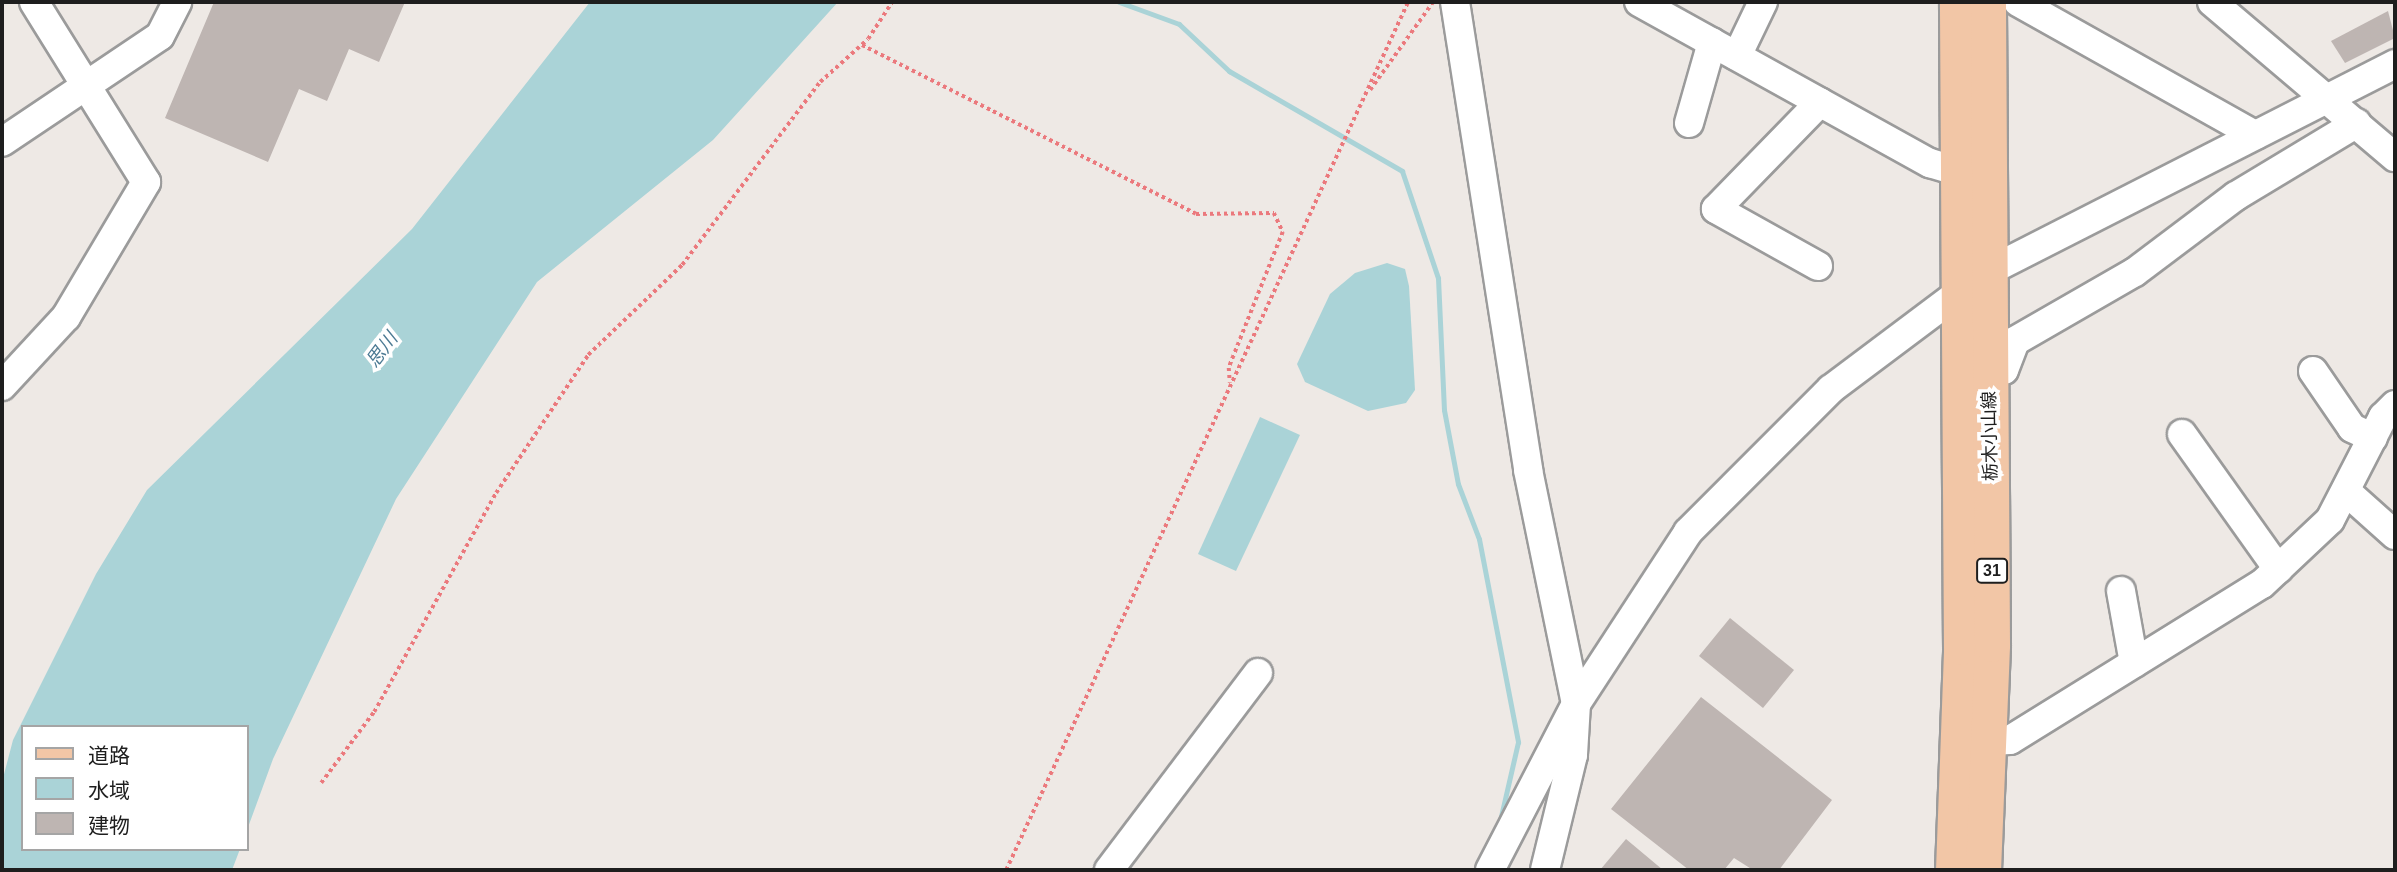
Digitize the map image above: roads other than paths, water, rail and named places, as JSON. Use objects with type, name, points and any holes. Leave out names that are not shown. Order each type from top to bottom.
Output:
[{"type":"main road","name":"栃木小山線","points":[[1957,2],[1958,291],[1975,742],[1983,870]]},
{"type":"main road","name":"栃木小山線","points":[[1953,870],[1975,742],[1989,372],[1988,2]]},
{"type":"street","points":[[2,386],[66,317],[146,182],[34,2]]},
{"type":"street","points":[[2,142],[160,36],[177,2]]},
{"type":"street","points":[[1455,2],[1528,470],[1576,704],[1573,755],[1545,870]]},
{"type":"street","points":[[1639,2],[1820,102],[1956,171]]},
{"type":"street","points":[[1737,56],[1763,2]]},
{"type":"street","points":[[2018,2],[2255,135]]},
{"type":"street","points":[[2212,2],[2395,157]]},
{"type":"street","points":[[1689,123],[1712,42]]},
{"type":"street","points":[[1490,870],[1576,704],[1698,522],[1831,389],[1958,291],[1987,272],[2395,64]]},
{"type":"street","points":[[1818,266],[1716,209],[1820,102]]},
{"type":"street","points":[[1989,372],[2004,370],[2015,341],[2135,272],[2235,196],[2357,123]]},
{"type":"street","points":[[2313,371],[2352,428],[2373,438]]},
{"type":"street","points":[[1975,742],[2010,740],[2278,569],[2330,520],[2348,492],[2373,438],[2395,405]]},
{"type":"street","points":[[2182,434],[2278,569]]},
{"type":"street","points":[[2348,492],[2395,536]]},
{"type":"street","points":[[2122,591],[2134,663]]},
{"type":"street","points":[[1109,870],[1258,673]]},
{"type":"water","name":"思川","points":[[590,2],[838,2],[713,140],[537,282],[396,499],[273,759],[248,827],[248,725],[21,725],[21,851],[239,851],[232,870],[2,870],[2,782],[13,740],[96,574],[147,490],[412,229]]},
{"type":"water","points":[[1387,263],[1405,269],[1409,286],[1415,390],[1406,403],[1368,411],[1305,382],[1297,364],[1330,294],[1355,273]]},
{"type":"water","points":[[1260,417],[1300,435],[1236,571],[1198,554]]},
{"type":"waterway","points":[[1119,2],[1179,24],[1229,71],[1402,171],[1438,278],[1444,410],[1458,484],[1479,539],[1518,742],[1498,829]]}]
